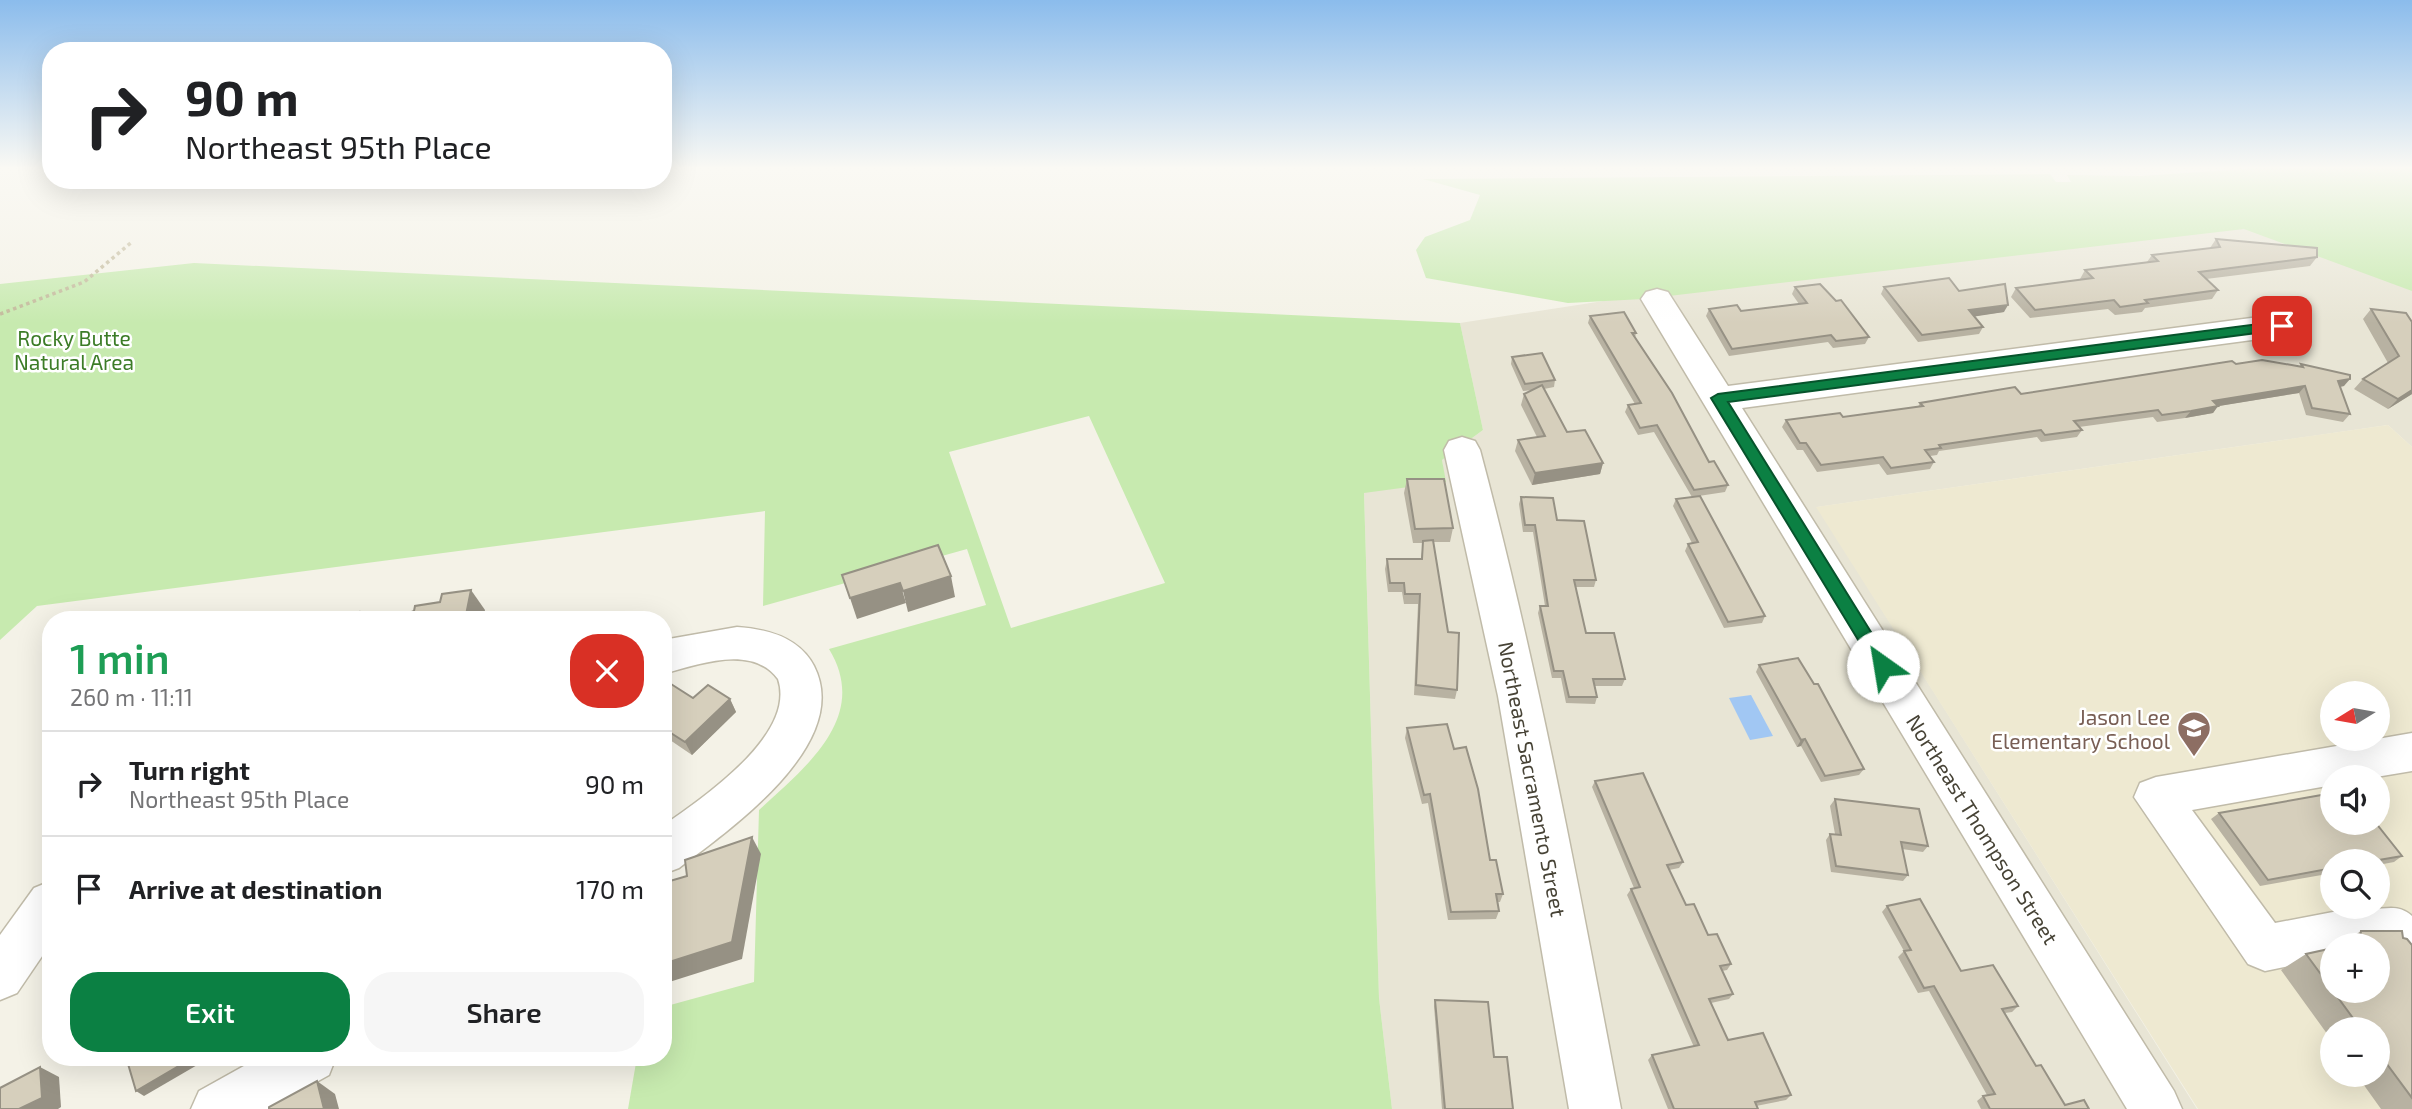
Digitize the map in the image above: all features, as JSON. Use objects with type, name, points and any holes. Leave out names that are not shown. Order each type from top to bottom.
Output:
[{"type":"street","name":"Northeast Thompson Street","points":[[1657,299],[2156,1109]]},
{"type":"street","points":[[1718,398],[2282,326]]},
{"type":"street","name":"Northeast Sacramento Street","points":[[1462,450],[1485,535],[1525,727],[1595,1109]]},
{"type":"street","points":[[672,655],[720,644],[754,643],[786,658],[803,683],[804,694],[797,723],[784,744],[737,793],[672,846]]},
{"type":"street","points":[[2412,752],[2156,797],[2265,948],[2359,929],[2363,934],[2392,928],[2412,953]]},
{"type":"street","points":[[0,976],[42,915]]},
{"type":"street","points":[[217,1109],[295,1066]]},
{"type":"path","points":[[0,314],[84,282],[134,241]]},
{"type":"shaded area","points":[[2287,219],[2315,219],[2412,279],[2412,447],[2388,425],[1817,507],[2197,1109],[1392,1109],[1379,998],[1364,492],[1445,482],[1442,460],[1483,430],[1460,323],[1675,290]]},
{"type":"shaded area","name":"Jason Lee Elementary School","points":[[2388,425],[2412,447],[2412,1109],[2198,1109],[1816,507]]},
{"type":"green space","points":[[2412,219],[2412,291],[2244,229],[1643,299],[1568,303],[1426,278],[1416,250],[1425,237],[1470,220]]},
{"type":"green space","name":"Rocky Butte Natural Area","points":[[194,263],[1460,323],[1483,430],[1442,460],[1446,482],[1364,493],[1379,998],[1392,1109],[628,1109],[635,1066],[672,1066],[672,1005],[754,982],[759,810],[812,759],[827,740],[837,719],[842,697],[840,674],[829,649],[986,605],[967,549],[763,606],[765,511],[37,606],[0,640],[0,284]],"holes":[[[1089,416],[1165,583],[1011,628],[949,452]]]},
{"type":"water","points":[[1751,695],[1773,736],[1750,740],[1729,698]]},
{"type":"building","points":[[2216,239],[2317,248],[2317,257],[2199,272],[2218,290],[2145,300],[2148,303],[2120,307],[2114,300],[2035,310],[2016,288],[2093,278],[2085,270],[2158,261],[2152,255],[2220,247]]},
{"type":"building","points":[[1949,278],[1959,291],[2005,284],[2008,305],[1969,310],[1983,327],[1922,335],[1884,287]]},
{"type":"building","points":[[1820,284],[1836,301],[1841,300],[1869,337],[1836,341],[1831,335],[1732,349],[1709,309],[1737,305],[1741,311],[1807,303],[1795,287]]},
{"type":"building","points":[[2371,309],[2406,313],[2412,322],[2412,390],[2398,399],[2363,379],[2399,356]]},
{"type":"building","points":[[1624,312],[1636,333],[1632,333],[1672,393],[1709,462],[1714,461],[1728,485],[1694,490],[1657,425],[1640,428],[1628,405],[1641,403],[1590,316]]},
{"type":"building","points":[[1542,353],[1555,380],[1525,384],[1512,357]]},
{"type":"building","points":[[2262,360],[2303,367],[2301,364],[2350,375],[2350,379],[2338,381],[2350,414],[2312,408],[2305,386],[2213,401],[2218,406],[2191,411],[2162,415],[2158,410],[2074,421],[2082,430],[2045,435],[2041,430],[1939,445],[1941,448],[1925,450],[1934,462],[1891,468],[1883,457],[1821,465],[1806,443],[1800,443],[1786,420],[1840,413],[1843,417],[1923,406],[1920,403],[2015,387],[2021,394],[2232,361],[2236,364]]},
{"type":"building","points":[[1542,385],[1567,432],[1585,430],[1603,463],[1535,473],[1518,440],[1545,436],[1524,394]]},
{"type":"building","points":[[1407,479],[1444,479],[1453,528],[1415,529]]},
{"type":"building","points":[[1700,496],[1765,616],[1728,622],[1688,544],[1698,542],[1676,499]]},
{"type":"building","points":[[1521,497],[1553,498],[1557,520],[1584,521],[1596,580],[1574,580],[1586,633],[1614,633],[1625,679],[1593,679],[1597,697],[1569,697],[1563,671],[1554,671],[1540,606],[1548,606],[1535,525],[1525,525]]},
{"type":"building","points":[[1433,540],[1448,632],[1459,633],[1457,690],[1416,685],[1420,594],[1405,594],[1404,583],[1390,583],[1387,559],[1422,559],[1423,541]]},
{"type":"building","points":[[938,545],[951,576],[903,591],[900,583],[850,598],[842,575]]},
{"type":"building","points":[[471,590],[467,611],[414,611],[415,606],[440,602],[442,594]]},
{"type":"building","points":[[1798,658],[1814,684],[1818,684],[1864,769],[1825,776],[1805,739],[1801,740],[1759,665]]},
{"type":"building","points":[[672,685],[693,698],[708,685],[730,699],[685,742],[672,734]]},
{"type":"building","points":[[1447,724],[1454,749],[1466,747],[1478,789],[1490,860],[1496,860],[1503,894],[1496,894],[1499,911],[1451,912],[1430,794],[1424,795],[1407,728]]},
{"type":"building","points":[[1643,773],[1683,862],[1667,865],[1686,905],[1694,904],[1708,935],[1717,934],[1731,964],[1720,966],[1733,994],[1709,999],[1728,1040],[1763,1033],[1791,1095],[1755,1102],[1758,1109],[1674,1109],[1652,1055],[1699,1045],[1631,889],[1640,887],[1595,781]]},
{"type":"building","points":[[2320,795],[2320,835],[2385,835],[2402,856],[2390,858],[2390,849],[2320,849],[2320,870],[2268,880],[2219,813]]},
{"type":"building","points":[[1835,799],[1919,809],[1928,846],[1901,842],[1908,875],[1836,866],[1830,834],[1841,835]]},
{"type":"building","points":[[752,837],[732,942],[672,961],[672,880],[687,876],[685,860]]},
{"type":"building","points":[[1920,899],[1961,971],[1993,965],[2018,1006],[2002,1009],[2036,1066],[2041,1065],[2065,1105],[2084,1100],[2089,1109],[1990,1109],[1983,1096],[1995,1094],[1934,986],[1924,988],[1904,951],[1911,950],[1887,906]]},
{"type":"building","points":[[2402,931],[2403,938],[2412,945],[2412,1098],[2390,1068],[2390,1017],[2352,1017],[2342,1003],[2390,1003],[2390,933],[2361,933]]},
{"type":"building","points":[[2320,951],[2320,973],[2306,954]]},
{"type":"building","points":[[1435,1000],[1488,1002],[1494,1057],[1507,1057],[1513,1109],[1445,1109]]},
{"type":"building","points":[[129,1066],[179,1066],[136,1091]]},
{"type":"building","points":[[40,1067],[42,1098],[19,1109],[0,1109],[0,1088]]},
{"type":"building","points":[[317,1081],[324,1109],[269,1109],[269,1107]]},
{"type":"place","name":"Jason Lee Elementary School","points":[[2194,758]]},
{"type":"route","points":[[1883,666],[1718,398],[2282,326]]}]
